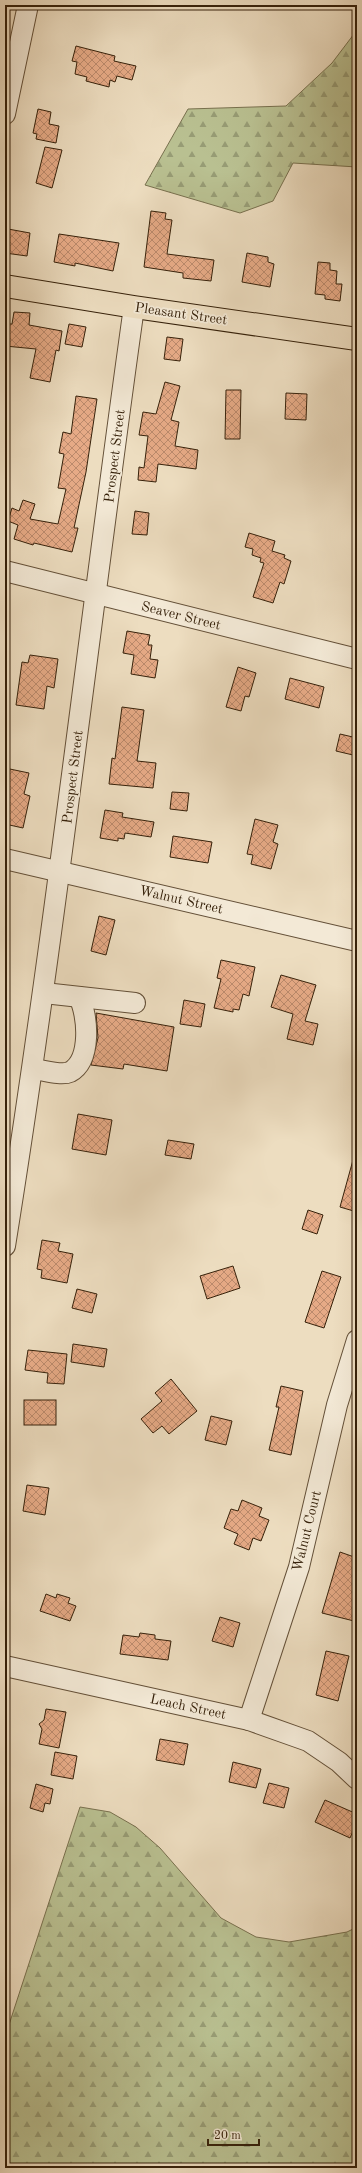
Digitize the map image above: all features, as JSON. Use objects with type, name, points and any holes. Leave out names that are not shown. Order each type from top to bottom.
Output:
[{"type":"main road","name":"Pleasant Street","points":[[5,286],[134,307],[357,339]]},
{"type":"street","points":[[5,114],[28,5]]},
{"type":"street","name":"Prospect Street","points":[[5,1246],[44,993],[134,307]]},
{"type":"street","name":"Seaver Street","points":[[5,571],[357,659]]},
{"type":"street","name":"Walnut Street","points":[[5,859],[357,941]]},
{"type":"street","points":[[44,993],[135,1003]]},
{"type":"street","points":[[33,1069],[65,1073],[70,1071],[78,1062],[83,1050],[87,1023],[86,1013],[79,997]]},
{"type":"street","name":"Walnut Court","points":[[248,1720],[300,1567],[337,1405],[357,1340]]},
{"type":"street","name":"Leach Street","points":[[5,1666],[248,1720],[308,1741],[339,1762],[357,1779]]},
{"type":"green space","points":[[357,30],[357,167],[293,163],[273,201],[240,213],[145,185],[188,109],[286,106],[332,63]]},
{"type":"green space","points":[[80,1807],[110,1812],[136,1827],[160,1848],[221,1918],[256,1937],[289,1942],[347,1932],[357,1927],[357,2168],[5,2168],[5,2037]]},
{"type":"building","points":[[76,46],[115,56],[114,61],[136,66],[132,80],[117,76],[115,82],[110,80],[109,87],[86,81],[87,77],[75,74],[77,62],[72,61]]},
{"type":"building","points":[[38,109],[51,112],[49,124],[59,126],[56,143],[36,139],[37,134],[33,133]]},
{"type":"building","points":[[45,147],[62,150],[52,188],[36,183]]},
{"type":"building","points":[[151,211],[166,213],[165,219],[172,220],[167,254],[214,260],[211,281],[183,278],[183,273],[144,267]]},
{"type":"building","points":[[8,229],[30,233],[27,256],[5,253]]},
{"type":"building","points":[[59,234],[119,243],[113,271],[75,263],[75,266],[54,262]]},
{"type":"building","points":[[247,253],[268,257],[268,262],[274,264],[270,287],[242,282]]},
{"type":"building","points":[[318,262],[330,263],[330,270],[337,271],[336,284],[342,284],[340,301],[325,299],[325,295],[315,294]]},
{"type":"building","points":[[14,312],[30,313],[29,325],[62,331],[59,351],[56,350],[50,382],[30,378],[36,349],[5,346],[5,324],[12,324]]},
{"type":"building","points":[[69,324],[86,327],[82,347],[65,344]]},
{"type":"building","points":[[167,337],[183,339],[180,361],[164,359]]},
{"type":"building","points":[[165,382],[180,386],[171,420],[179,422],[175,446],[198,450],[196,469],[158,464],[156,482],[138,480],[139,467],[144,468],[148,436],[139,435],[143,412],[156,414]]},
{"type":"building","points":[[226,390],[241,390],[240,439],[225,439]]},
{"type":"building","points":[[286,393],[307,394],[306,420],[285,419]]},
{"type":"building","points":[[76,396],[97,399],[86,472],[74,528],[78,528],[72,552],[34,543],[33,545],[14,539],[18,525],[8,521],[12,508],[19,511],[23,500],[35,504],[30,519],[58,524],[66,489],[58,488],[64,454],[59,453],[63,432],[71,434]]},
{"type":"building","points":[[135,511],[149,513],[147,535],[132,534]]},
{"type":"building","points":[[249,533],[275,541],[272,551],[285,555],[284,558],[291,561],[284,584],[280,582],[273,603],[253,597],[264,563],[260,562],[261,558],[252,555],[253,549],[245,547]]},
{"type":"building","points":[[127,631],[150,635],[148,645],[152,645],[150,659],[158,660],[155,678],[131,674],[134,655],[123,653]]},
{"type":"building","points":[[30,655],[58,659],[54,688],[47,686],[44,709],[16,705],[22,662],[28,663]]},
{"type":"building","points":[[238,667],[256,673],[249,697],[245,696],[241,711],[226,707]]},
{"type":"building","points":[[290,678],[324,687],[319,708],[285,699]]},
{"type":"building","points":[[122,707],[144,710],[137,761],[156,763],[153,788],[109,784],[112,758],[115,759]]},
{"type":"building","points":[[340,734],[357,738],[353,755],[336,751]]},
{"type":"building","points":[[5,768],[29,773],[24,794],[30,796],[23,828],[5,824]]},
{"type":"building","points":[[172,792],[189,793],[187,811],[170,809]]},
{"type":"building","points":[[105,810],[123,813],[122,817],[154,822],[151,837],[125,833],[124,839],[118,838],[118,841],[100,838]]},
{"type":"building","points":[[255,819],[278,825],[273,842],[278,844],[271,869],[251,864],[253,855],[247,854]]},
{"type":"building","points":[[173,836],[212,842],[208,863],[170,857]]},
{"type":"building","points":[[99,916],[115,920],[106,955],[91,951]]},
{"type":"building","points":[[221,960],[255,967],[249,996],[243,994],[239,1010],[233,1009],[233,1012],[214,1008],[221,979],[217,978]]},
{"type":"building","points":[[281,975],[316,985],[305,1021],[318,1024],[313,1045],[287,1039],[293,1014],[271,1007]]},
{"type":"building","points":[[184,1000],[205,1004],[201,1027],[180,1024]]},
{"type":"building","points":[[96,1013],[174,1027],[167,1071],[124,1064],[123,1069],[91,1065],[98,1038]]},
{"type":"building","points":[[78,1114],[112,1120],[106,1155],[72,1149]]},
{"type":"building","points":[[168,1140],[194,1144],[191,1159],[165,1155]]},
{"type":"building","points":[[353,1160],[357,1161],[357,1212],[340,1207]]},
{"type":"building","points":[[308,1210],[323,1215],[317,1234],[302,1229]]},
{"type":"building","points":[[42,1240],[60,1243],[58,1251],[73,1254],[67,1283],[41,1278],[42,1270],[37,1269]]},
{"type":"building","points":[[233,1266],[240,1288],[207,1299],[200,1276]]},
{"type":"building","points":[[322,1271],[341,1277],[324,1328],[305,1322]]},
{"type":"building","points":[[77,1289],[97,1294],[92,1313],[72,1308]]},
{"type":"building","points":[[73,1344],[107,1349],[104,1367],[71,1362]]},
{"type":"building","points":[[28,1350],[67,1354],[64,1384],[47,1383],[48,1373],[25,1370]]},
{"type":"building","points":[[171,1379],[197,1411],[169,1434],[162,1426],[153,1433],[141,1419],[162,1401],[155,1393]]},
{"type":"building","points":[[281,1386],[303,1391],[291,1455],[269,1450],[279,1407],[276,1407]]},
{"type":"building","points":[[24,1400],[56,1400],[56,1425],[24,1425]]},
{"type":"building","points":[[211,1416],[232,1421],[226,1445],[205,1440]]},
{"type":"building","points":[[27,1485],[49,1488],[45,1515],[23,1511]]},
{"type":"building","points":[[242,1500],[262,1508],[259,1516],[269,1520],[261,1541],[253,1538],[249,1550],[234,1544],[238,1534],[224,1528],[231,1509],[238,1511]]},
{"type":"building","points":[[340,1552],[357,1558],[357,1609],[354,1621],[322,1613]]},
{"type":"building","points":[[46,1594],[56,1598],[57,1594],[70,1598],[68,1603],[76,1606],[70,1621],[40,1611]]},
{"type":"building","points":[[220,1617],[240,1623],[233,1647],[212,1641]]},
{"type":"building","points":[[140,1633],[155,1635],[155,1639],[171,1641],[168,1660],[120,1654],[123,1635],[139,1637]]},
{"type":"building","points":[[326,1651],[349,1656],[338,1701],[316,1695]]},
{"type":"building","points":[[46,1709],[66,1712],[59,1748],[39,1744],[42,1729],[39,1724],[44,1720]]},
{"type":"building","points":[[160,1739],[188,1744],[184,1765],[156,1760]]},
{"type":"building","points":[[55,1752],[77,1756],[73,1779],[51,1775]]},
{"type":"building","points":[[233,1762],[261,1769],[256,1788],[229,1782]]},
{"type":"building","points":[[269,1783],[289,1788],[284,1808],[263,1803]]},
{"type":"building","points":[[36,1784],[53,1789],[50,1804],[45,1803],[43,1812],[30,1808]]},
{"type":"building","points":[[325,1800],[357,1814],[357,1822],[350,1838],[315,1822]]}]
